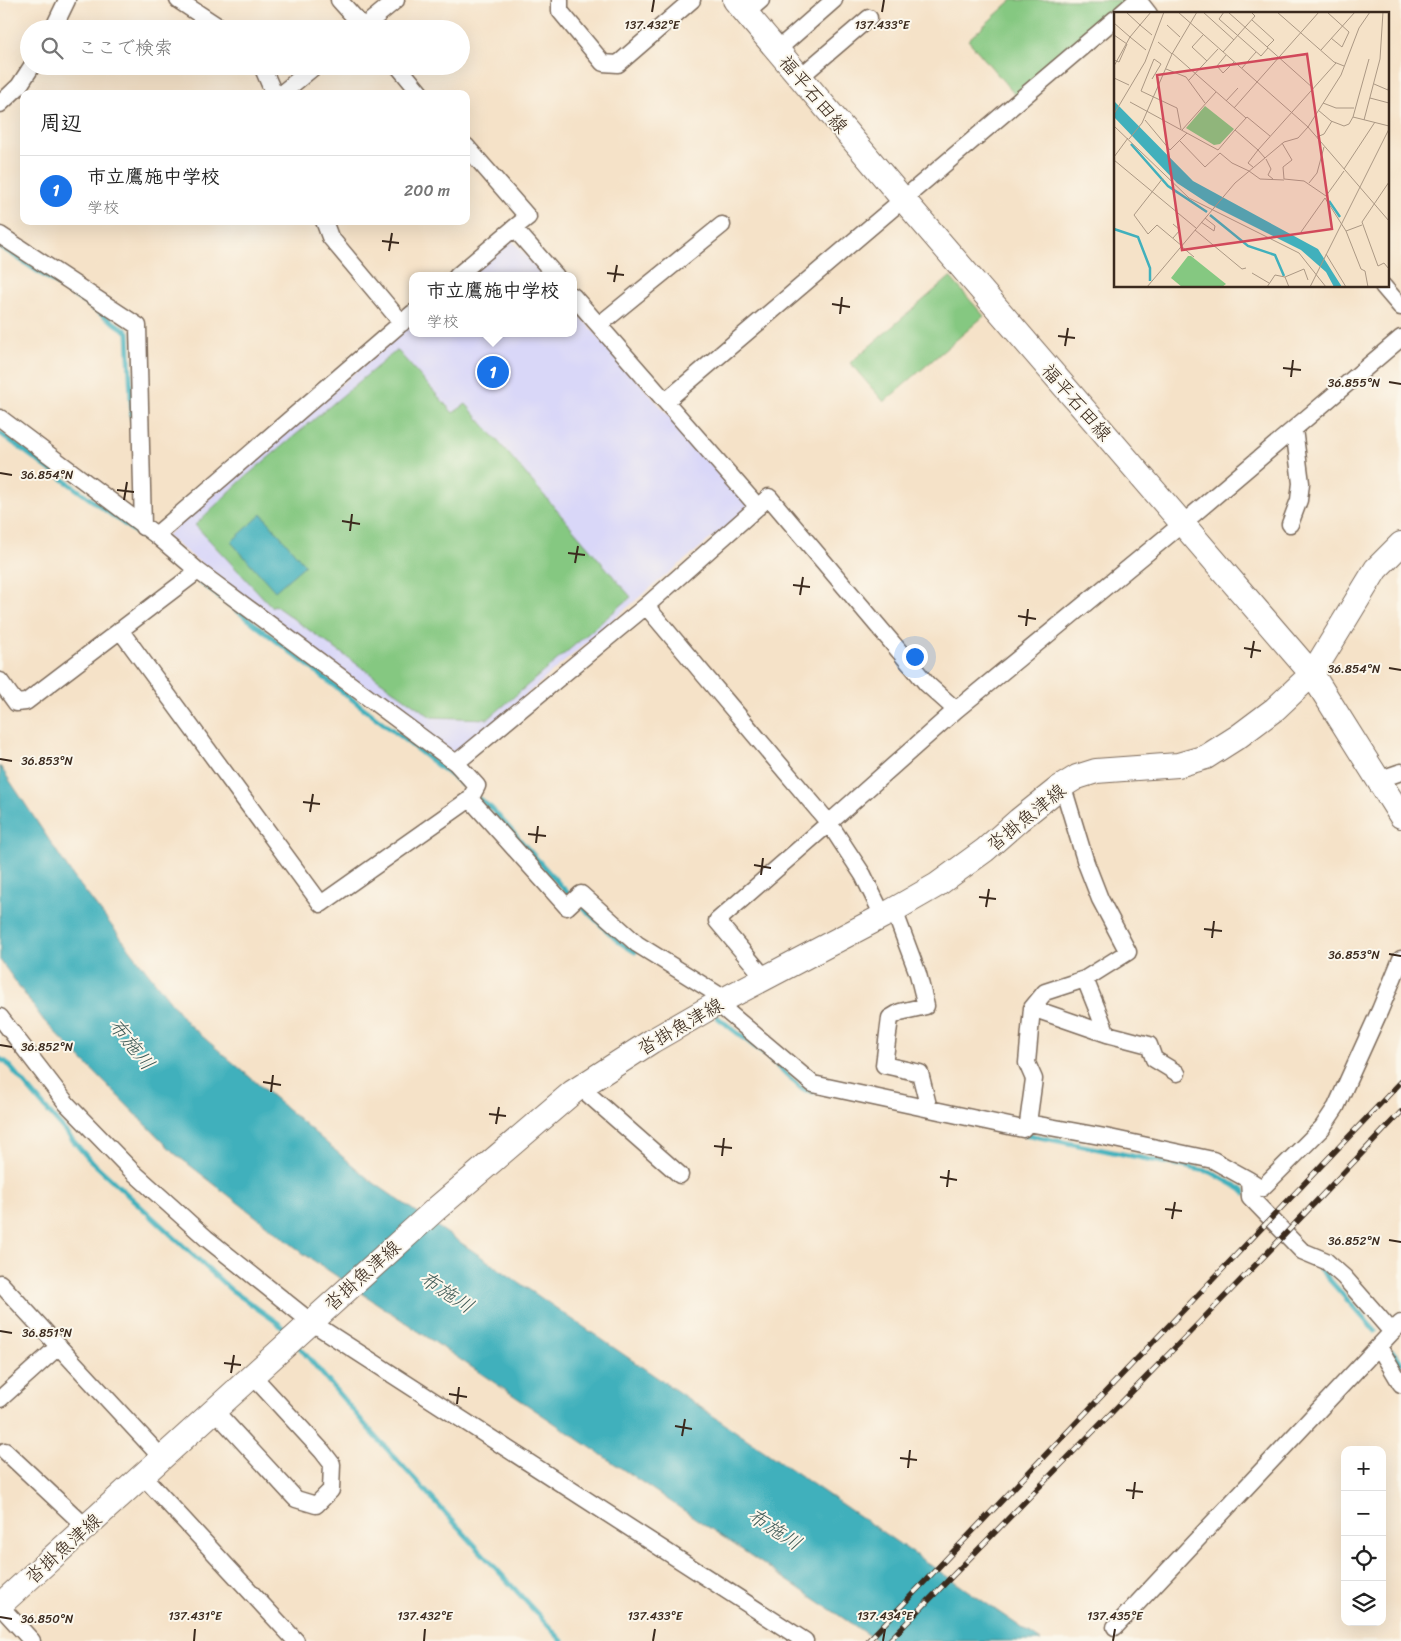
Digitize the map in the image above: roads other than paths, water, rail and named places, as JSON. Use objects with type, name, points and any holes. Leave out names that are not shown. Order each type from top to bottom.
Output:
[{"type":"main road","name":"福平石田線","points":[[747,4],[777,50],[1312,674],[1401,816]]},
{"type":"main road","name":"沓掛魚津線","points":[[2,1600],[143,1476],[436,1209],[580,1087],[652,1041],[721,1001],[937,886],[985,850],[1059,788],[1077,777],[1096,771],[1178,766],[1206,757],[1239,736],[1275,708],[1312,674],[1376,569],[1401,544]]},
{"type":"street","points":[[57,20],[67,0]]},
{"type":"street","points":[[178,0],[208,20]]},
{"type":"street","points":[[339,0],[356,20]]},
{"type":"street","points":[[372,20],[396,0]]},
{"type":"street","points":[[560,0],[560,11],[603,63],[618,64],[692,0]]},
{"type":"street","points":[[777,50],[834,0]]},
{"type":"street","points":[[1123,12],[1138,0],[1148,12]]},
{"type":"street","points":[[800,77],[869,18]]},
{"type":"street","points":[[666,401],[902,198],[1114,20]]},
{"type":"street","points":[[0,104],[19,86],[26,75]]},
{"type":"street","points":[[266,75],[272,90]]},
{"type":"street","points":[[286,90],[304,75]]},
{"type":"street","points":[[406,75],[419,90]]},
{"type":"street","points":[[462,272],[528,217],[470,151]]},
{"type":"street","points":[[150,531],[407,318],[330,236],[326,225]]},
{"type":"street","points":[[599,325],[722,225]]},
{"type":"street","points":[[514,228],[552,272]]},
{"type":"street","points":[[0,235],[138,326],[150,531]]},
{"type":"street","points":[[1385,288],[1401,307]]},
{"type":"street","points":[[577,300],[758,507]]},
{"type":"street","points":[[764,977],[717,921],[956,710],[1182,524],[1401,338]]},
{"type":"street","points":[[0,418],[150,531],[198,571],[456,763],[477,786],[470,799],[321,904],[120,630]]},
{"type":"street","points":[[1290,524],[1299,500],[1301,483],[1294,429]]},
{"type":"street","points":[[456,763],[646,606],[769,497],[927,684],[956,710]]},
{"type":"street","points":[[0,681],[16,703],[26,702],[198,571]]},
{"type":"street","points":[[646,606],[829,823],[888,913],[918,974],[926,1006],[900,1012],[890,1018],[884,1065],[920,1072],[929,1109]]},
{"type":"street","points":[[1378,780],[1401,772]]},
{"type":"street","points":[[470,799],[567,907],[581,894],[637,944],[721,1001],[813,1084],[1023,1129],[1028,1123],[1034,1079],[1027,1063],[1032,1008],[1045,992],[1086,979],[1128,952],[1100,899],[1086,863],[1066,797],[1059,788]]},
{"type":"street","points":[[1028,1123],[1213,1160],[1262,1188],[1322,1128],[1336,1107],[1401,959]]},
{"type":"street","points":[[1086,979],[1107,1034]]},
{"type":"street","points":[[1032,1008],[1107,1034],[1149,1045],[1154,1059],[1177,1073]]},
{"type":"street","points":[[0,1017],[67,1104],[132,1170],[206,1238],[311,1322],[804,1641]]},
{"type":"street","points":[[580,1087],[680,1175]]},
{"type":"street","points":[[1115,1627],[1397,1328],[1326,1261],[1302,1251],[1250,1197],[1249,1180]]},
{"type":"street","points":[[0,1283],[162,1458]]},
{"type":"street","points":[[0,1399],[59,1346]]},
{"type":"street","points":[[1379,1347],[1401,1384]]},
{"type":"street","points":[[214,1410],[296,1499],[316,1505],[331,1490],[332,1464],[252,1375]]},
{"type":"street","points":[[2,1450],[86,1527]]},
{"type":"street","points":[[143,1476],[296,1641]]},
{"type":"street","points":[[2,1600],[32,1641]]},
{"type":"water","points":[[262,514],[305,565],[275,591],[231,542]]},
{"type":"water","name":"布施川","points":[[0,766],[73,876],[188,1024],[371,1181],[1041,1641],[877,1641],[304,1254],[174,1153],[44,1021],[0,960]]},
{"type":"waterway","points":[[0,246],[128,332],[132,419]]},
{"type":"waterway","points":[[0,433],[138,534],[471,791]]},
{"type":"waterway","points":[[479,799],[491,808],[561,886],[619,942],[635,952]]},
{"type":"waterway","points":[[717,1017],[768,1057],[802,1089],[814,1092]]},
{"type":"waterway","points":[[0,1059],[6,1062],[88,1158],[230,1289],[278,1323],[289,1335]]},
{"type":"waterway","points":[[1024,1134],[1211,1172],[1245,1193]]},
{"type":"waterway","points":[[1319,1268],[1375,1331]]},
{"type":"waterway","points":[[296,1343],[367,1427],[562,1641]]},
{"type":"waterway","points":[[1393,1352],[1401,1363]]},
{"type":"railway","points":[[868,1641],[1401,1082]]},
{"type":"railway","points":[[889,1641],[1272,1248],[1401,1112]]},
{"type":"place","name":"市立鷹施中学校","points":[[493,372]]}]
